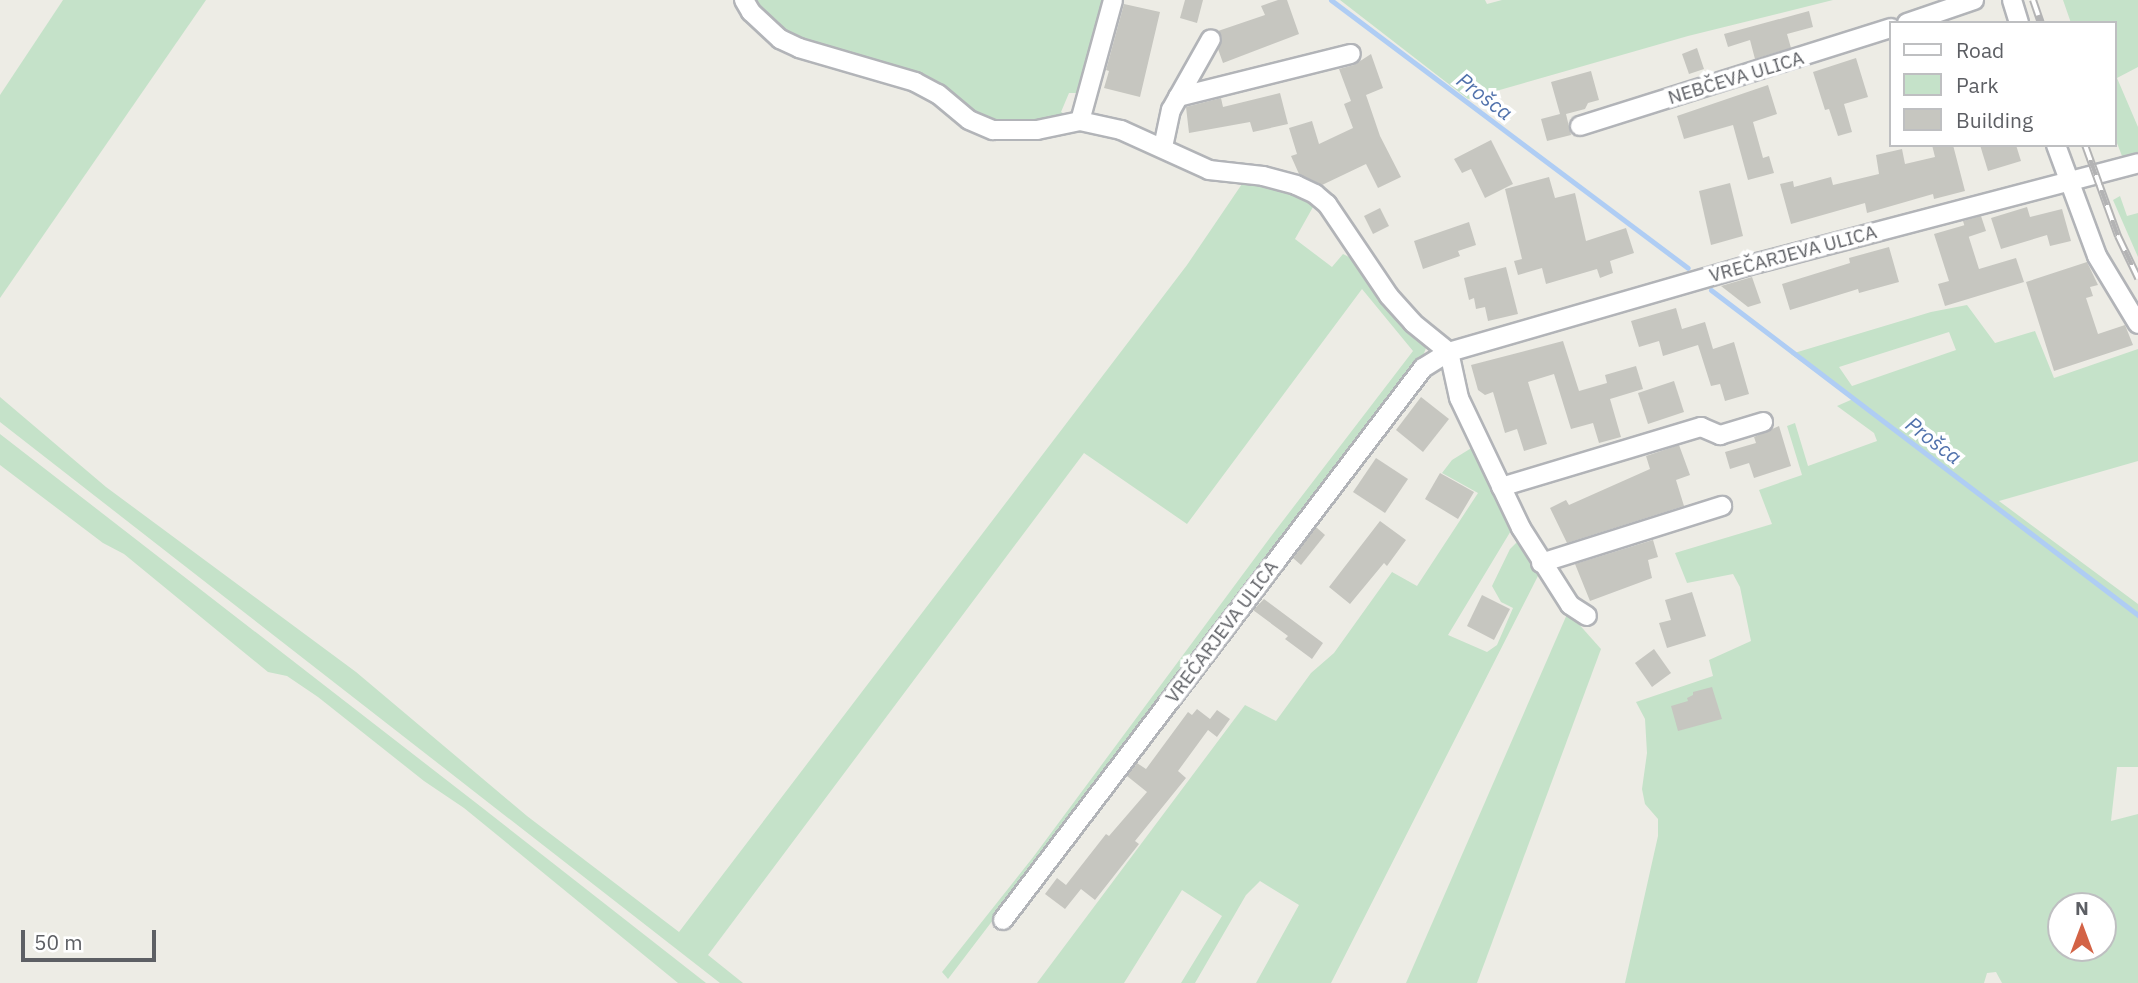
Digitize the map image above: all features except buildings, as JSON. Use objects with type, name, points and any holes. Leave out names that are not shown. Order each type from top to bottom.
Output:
[{"type":"street","points":[[744,0],[766,28],[780,39],[799,48],[915,82],[938,94],[969,120],[993,130],[1037,130],[1080,121],[1121,130],[1209,170],[1263,176],[1296,185],[1315,194],[1326,204],[1389,296],[1413,323],[1449,352],[1459,398],[1501,487],[1541,563],[1570,605],[1587,616]]},
{"type":"street","points":[[1080,121],[1113,0]]},
{"type":"street","points":[[1913,21],[1975,0]]},
{"type":"street","points":[[2012,0],[2018,21]]},
{"type":"street","name":"NEBČEVA ULICA","points":[[1580,126],[1890,28]]},
{"type":"street","points":[[1163,147],[1168,118],[1211,39]]},
{"type":"street","points":[[1178,97],[1351,54]]},
{"type":"street","points":[[2057,147],[2097,256],[2138,324]]},
{"type":"street","name":"VREČARJEVA ULICA","points":[[1003,920],[1423,368],[1449,352],[1758,263],[2138,163]]},
{"type":"street","points":[[1501,487],[1701,427],[1720,435],[1763,422]]},
{"type":"street","points":[[1541,563],[1722,506]]},
{"type":"green space","points":[[63,0],[206,0],[0,298],[0,95]]},
{"type":"green space","points":[[749,0],[1106,0],[1082,93],[1069,93],[1061,112],[1070,117],[1044,124],[991,126],[942,94],[784,36]]},
{"type":"green space","points":[[1340,0],[1485,0],[1487,4],[1502,0],[1833,0],[1688,36],[1468,99]]},
{"type":"green space","points":[[2063,0],[2138,0],[2138,67],[2117,78],[2117,21],[2070,21]]},
{"type":"green space","points":[[2117,78],[2138,127],[2138,152],[2122,156],[2117,143]]},
{"type":"green space","points":[[1244,181],[1274,184],[1314,201],[1295,239],[1332,267],[1343,254],[1355,260],[1426,348],[1423,356],[948,979],[942,972],[1034,856],[1272,535],[1413,351],[1362,289],[1187,524],[1084,453],[708,955],[743,983],[720,983],[0,422],[0,397],[106,487],[356,672],[527,816],[679,932],[1187,265]]},
{"type":"green space","points":[[2120,196],[2127,216],[2138,213],[2138,257],[2113,200]]},
{"type":"green space","points":[[1967,305],[1995,343],[2035,331],[2054,378],[2138,349],[2138,461],[1999,501],[2138,604],[2138,767],[2117,767],[2111,821],[2138,814],[2138,983],[2002,983],[1996,972],[1987,973],[1984,983],[1625,983],[1658,836],[1658,819],[1645,804],[1642,789],[1647,753],[1645,719],[1636,702],[1713,676],[1709,660],[1751,641],[1740,587],[1733,574],[1687,583],[1675,553],[1772,524],[1759,490],[1802,475],[1787,426],[1795,423],[1808,466],[1877,441],[1874,433],[1837,406],[1853,399],[1791,354],[1931,312]],"holes":[[[1949,332],[1956,350],[1852,386],[1839,367]]]},
{"type":"green space","points":[[0,434],[706,983],[678,983],[464,808],[424,781],[318,697],[287,676],[268,672],[124,554],[103,543],[0,465]]},
{"type":"green space","points":[[1473,447],[1512,529],[1448,635],[1487,652],[1497,645],[1513,608],[1501,602],[1492,586],[1510,549],[1519,540],[1539,574],[1331,983],[1256,983],[1299,905],[1260,881],[1246,895],[1195,983],[1181,983],[1222,916],[1182,890],[1124,983],[1037,983],[1245,705],[1276,721],[1311,673],[1334,653],[1392,572],[1417,586],[1478,493],[1442,473],[1452,460]]},
{"type":"green space","points":[[1568,612],[1601,649],[1477,983],[1406,983]]},
{"type":"waterway","name":"Prošca","points":[[1331,0],[1688,268]]},
{"type":"waterway","name":"Prošca","points":[[1711,290],[2138,615]]},
{"type":"railway","points":[[2033,0],[2040,21]]},
{"type":"railway","points":[[2086,147],[2118,236],[2138,278]]}]
